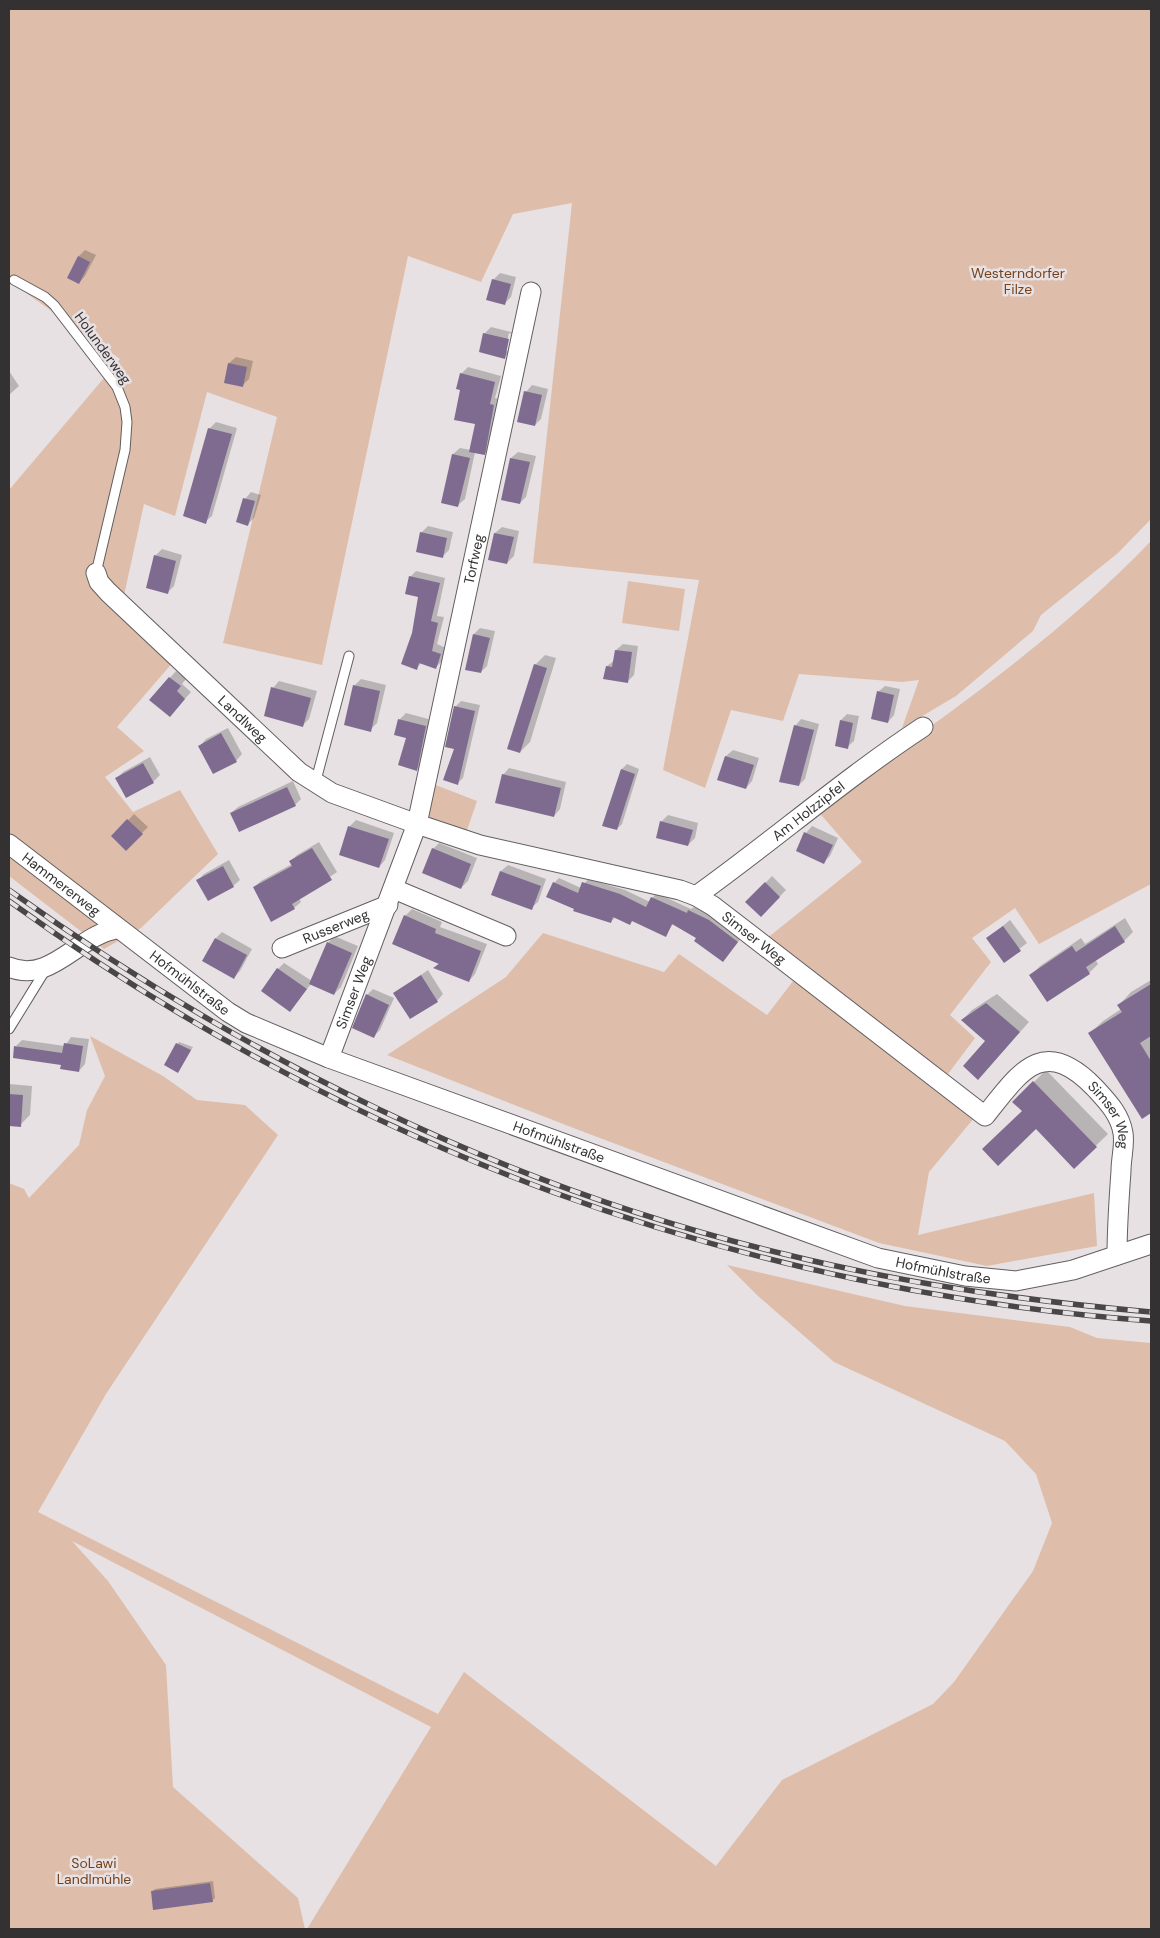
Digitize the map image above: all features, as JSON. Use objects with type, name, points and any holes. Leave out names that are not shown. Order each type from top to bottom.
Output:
[{"type":"street","name":"Torfweg","points":[[417,824],[532,292]]},
{"type":"street","name":"Landlweg","points":[[96,573],[99,582],[108,592],[315,784],[332,793],[417,824]]},
{"type":"street","name":"Am Holzzipfel","points":[[696,896],[757,853],[870,762],[923,727]]},
{"type":"street","name":"Simser Weg","points":[[328,1058],[391,897],[417,824],[480,845],[680,890],[696,896],[760,941],[985,1116],[1016,1078],[1030,1066],[1046,1062],[1059,1062],[1079,1073],[1116,1112],[1124,1134],[1117,1255]]},
{"type":"street","name":"Hammererweg","points":[[9,844],[114,925]]},
{"type":"street","points":[[391,897],[506,936]]},
{"type":"street","name":"Russerweg","points":[[282,948],[391,897]]},
{"type":"street","points":[[9,968],[28,971],[48,966],[97,935],[112,930],[114,925]]},
{"type":"street","name":"Hofmühlstraße","points":[[114,925],[228,1012],[246,1023],[328,1058],[878,1258],[965,1276],[1016,1281],[1073,1270],[1151,1244]]},
{"type":"lane","name":"Holunderweg","points":[[14,280],[45,297],[54,305],[117,387],[125,407],[127,436],[96,573]]},
{"type":"lane","points":[[315,784],[348,656]]},
{"type":"lane","points":[[9,1029],[48,966]]},
{"type":"green space","name":"Westerndorfer Filze","points":[[9,9],[1151,9],[1151,519],[1118,553],[1041,615],[1033,631],[956,696],[902,728],[919,680],[902,682],[799,674],[783,721],[731,710],[705,788],[663,770],[699,580],[533,563],[572,203],[513,214],[481,282],[408,256],[322,665],[223,643],[277,417],[207,392],[175,516],[144,504],[123,600],[181,653],[117,727],[144,751],[105,777],[133,812],[180,790],[218,854],[141,928],[104,949],[9,876],[9,490],[120,359],[9,281]]},
{"type":"green space","points":[[1151,541],[1151,884],[1039,944],[1015,908],[972,938],[991,962],[950,1015],[975,1038],[945,1078],[766,939],[862,862],[816,809],[947,714],[1032,649],[1113,579]]},
{"type":"green space","points":[[628,581],[685,589],[679,631],[622,623]]},
{"type":"green space","points":[[433,784],[477,801],[466,833],[426,818]]},
{"type":"green space","points":[[543,933],[664,972],[679,954],[767,1015],[797,976],[975,1117],[929,1172],[918,1235],[1094,1193],[1097,1246],[987,1266],[879,1243],[576,1129],[387,1055],[506,977]]},
{"type":"green space","name":"SoLawi Landlmühle","points":[[90,1036],[163,1076],[197,1100],[245,1105],[278,1135],[106,1394],[38,1512],[438,1714],[464,1672],[716,1866],[782,1780],[933,1704],[954,1682],[1033,1571],[1052,1523],[1036,1474],[1005,1441],[834,1362],[758,1296],[727,1265],[905,1306],[1070,1327],[1097,1338],[1151,1343],[1151,1929],[307,1929],[431,1727],[72,1541],[108,1581],[166,1665],[173,1787],[298,1898],[305,1929],[9,1929],[9,1183],[24,1189],[29,1198],[79,1145],[87,1110],[105,1076]]},
{"type":"building","points":[[78,256],[90,262],[79,284],[67,278]]},
{"type":"building","points":[[492,279],[511,284],[505,305],[486,300]]},
{"type":"building","points":[[483,333],[509,339],[505,359],[479,352]]},
{"type":"building","points":[[228,363],[247,367],[243,387],[224,383]]},
{"type":"building","points":[[460,373],[495,382],[490,404],[494,405],[485,455],[469,452],[475,424],[454,420],[460,390],[456,389]]},
{"type":"building","points":[[524,391],[542,395],[535,426],[517,422]]},
{"type":"building","points":[[208,428],[232,434],[206,524],[183,516]]},
{"type":"building","points":[[452,454],[470,458],[458,507],[441,503]]},
{"type":"building","points":[[510,458],[530,462],[520,504],[501,500]]},
{"type":"building","points":[[243,498],[255,501],[248,526],[236,522]]},
{"type":"building","points":[[420,532],[447,538],[443,558],[416,552]]},
{"type":"building","points":[[494,533],[514,537],[507,564],[488,560]]},
{"type":"building","points":[[154,555],[176,561],[168,594],[146,588]]},
{"type":"building","points":[[409,576],[440,583],[431,621],[438,623],[432,651],[441,654],[436,669],[419,663],[417,670],[401,664],[412,633],[418,597],[405,594]]},
{"type":"building","points":[[473,634],[490,638],[481,673],[465,670]]},
{"type":"building","points":[[615,650],[632,652],[628,683],[603,679],[606,666],[612,667]]},
{"type":"building","points":[[534,664],[547,668],[520,753],[507,749]]},
{"type":"building","points":[[169,677],[181,686],[177,691],[185,699],[170,717],[149,700]]},
{"type":"building","points":[[353,685],[380,691],[371,732],[344,725]]},
{"type":"building","points":[[271,687],[311,698],[303,727],[264,716]]},
{"type":"building","points":[[877,691],[894,695],[888,723],[871,719]]},
{"type":"building","points":[[454,706],[475,711],[458,785],[443,780],[454,749],[445,747]]},
{"type":"building","points":[[398,719],[426,726],[417,771],[398,765],[406,738],[394,735]]},
{"type":"building","points":[[840,720],[853,723],[848,749],[835,746]]},
{"type":"building","points":[[794,725],[814,730],[799,786],[779,782]]},
{"type":"building","points":[[221,733],[237,762],[213,774],[198,746]]},
{"type":"building","points":[[725,756],[754,765],[746,789],[717,780]]},
{"type":"building","points":[[143,763],[154,783],[126,798],[115,778]]},
{"type":"building","points":[[621,769],[635,774],[617,830],[602,826]]},
{"type":"building","points":[[502,774],[561,788],[554,817],[495,803]]},
{"type":"building","points":[[287,787],[296,806],[239,832],[230,813]]},
{"type":"building","points":[[127,819],[143,834],[126,851],[111,836]]},
{"type":"building","points":[[660,821],[693,830],[688,846],[656,838]]},
{"type":"building","points":[[348,826],[389,839],[379,868],[339,855]]},
{"type":"building","points":[[804,832],[833,845],[824,864],[796,851]]},
{"type":"building","points":[[312,848],[332,880],[292,904],[295,909],[271,922],[253,887],[292,866],[289,861]]},
{"type":"building","points":[[432,848],[471,864],[461,889],[422,873]]},
{"type":"building","points":[[223,866],[234,887],[208,901],[196,880]]},
{"type":"building","points":[[500,871],[541,886],[532,910],[491,895]]},
{"type":"building","points":[[553,882],[578,893],[582,882],[620,894],[646,907],[651,897],[687,913],[688,910],[709,920],[738,942],[723,962],[694,941],[696,938],[672,924],[666,937],[632,921],[630,925],[613,917],[611,923],[573,911],[574,909],[546,897]]},
{"type":"building","points":[[765,882],[780,897],[761,917],[745,902]]},
{"type":"building","points":[[404,915],[436,929],[435,933],[481,951],[469,982],[433,968],[439,964],[392,944]]},
{"type":"building","points":[[1003,926],[1021,951],[1004,963],[986,938]]},
{"type":"building","points":[[1115,926],[1125,942],[1086,967],[1090,974],[1047,1002],[1029,975],[1072,946],[1076,952]]},
{"type":"building","points":[[215,938],[247,955],[234,979],[202,961]]},
{"type":"building","points":[[327,942],[352,953],[334,995],[309,984]]},
{"type":"building","points":[[277,968],[307,989],[290,1012],[261,991]]},
{"type":"building","points":[[421,975],[438,1002],[410,1019],[393,993]]},
{"type":"building","points":[[1151,984],[1151,1036],[1140,1043],[1151,1061],[1151,1113],[1142,1119],[1088,1033],[1122,1012],[1117,1005]]},
{"type":"building","points":[[366,994],[389,1005],[374,1038],[352,1028]]},
{"type":"building","points":[[986,1003],[1020,1032],[978,1080],[963,1066],[985,1041],[961,1020]]},
{"type":"building","points":[[64,1043],[83,1046],[79,1072],[60,1069],[61,1065],[13,1058],[14,1046],[62,1053]]},
{"type":"building","points":[[176,1043],[191,1050],[178,1073],[164,1065]]},
{"type":"building","points":[[1033,1081],[1097,1147],[1074,1169],[1036,1129],[998,1166],[982,1149],[1022,1111],[1012,1102]]},
{"type":"building","points":[[9,1094],[23,1095],[21,1127],[9,1126]]},
{"type":"building","points":[[210,1883],[213,1902],[153,1910],[151,1891]]},
{"type":"railway","points":[[9,890],[98,951],[189,1008],[283,1061],[379,1110],[477,1153],[578,1192],[680,1226],[829,1265],[921,1283],[1012,1297],[1151,1312]]},
{"type":"railway","points":[[9,901],[139,988],[272,1066],[409,1134],[550,1191],[695,1239],[844,1276],[996,1304],[1151,1321]]}]
